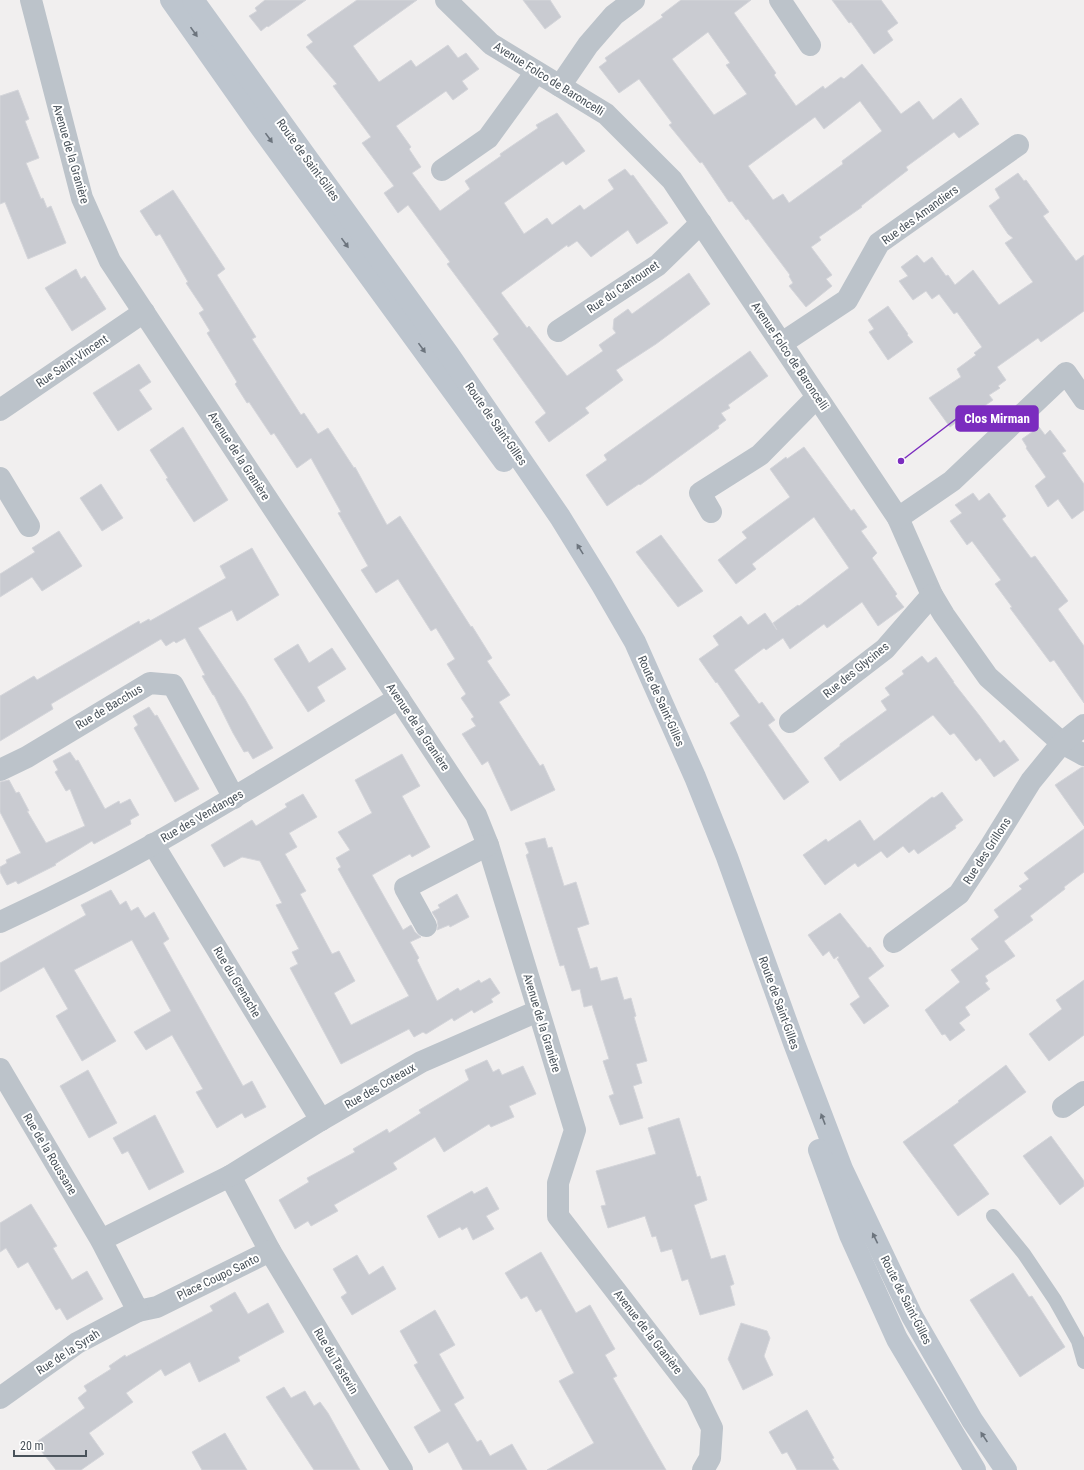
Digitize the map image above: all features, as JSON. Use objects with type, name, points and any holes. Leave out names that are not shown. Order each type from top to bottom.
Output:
[{"type":"main road","name":"Route de Saint-Gilles","points":[[171,0],[522,486],[593,595],[624,650],[656,719],[702,826],[850,1235],[897,1339],[975,1470]]},
{"type":"main road","name":"Route de Saint-Gilles","points":[[193,0],[449,355],[560,517],[635,642],[695,777],[727,857],[794,1043],[842,1169],[912,1316],[972,1420],[1006,1470]]},
{"type":"main road","points":[[960,1445],[977,1456],[987,1470]]},
{"type":"street","name":"Avenue de la Granière","points":[[31,0],[82,198],[110,261],[476,815],[488,845],[575,1130],[558,1183],[558,1216],[696,1395],[712,1428],[711,1466]]},
{"type":"street","name":"Avenue Folco de Baroncelli","points":[[446,0],[491,44],[606,114],[672,180],[898,518],[932,595],[944,615],[988,677],[1062,743],[1084,755]]},
{"type":"street","points":[[560,86],[588,45],[614,15],[634,0]]},
{"type":"street","points":[[780,0],[810,45]]},
{"type":"street","points":[[442,170],[488,138],[536,72]]},
{"type":"street","name":"Rue des Amandiers","points":[[782,343],[847,300],[880,243],[1018,145]]},
{"type":"street","name":"Rue du Cantounet","points":[[558,331],[658,265],[702,223]]},
{"type":"street","name":"Rue Saint-Vincent","points":[[0,410],[144,312]]},
{"type":"street","points":[[898,518],[952,481],[1066,373],[1084,399]]},
{"type":"street","points":[[711,512],[700,493],[760,455],[817,397]]},
{"type":"street","points":[[0,478],[29,526]]},
{"type":"street","name":"Rue des Glycines","points":[[790,722],[885,649],[932,595]]},
{"type":"street","name":"Rue de Bacchus","points":[[0,770],[27,757],[150,683],[174,685],[234,798]]},
{"type":"street","name":"Rue des Vendanges","points":[[0,922],[58,895],[153,844],[234,798],[399,698]]},
{"type":"street","name":"Rue des Grillons","points":[[894,942],[959,894],[1031,781],[1062,743],[1084,726]]},
{"type":"street","name":"Rue du Grenache","points":[[153,844],[321,1120]]},
{"type":"street","points":[[426,926],[405,888],[488,845]]},
{"type":"street","name":"Rue des Coteaux","points":[[230,1176],[321,1120],[422,1062],[538,1011]]},
{"type":"street","name":"Rue de la Roussane","points":[[0,1069],[101,1240]]},
{"type":"street","points":[[1062,1107],[1084,1092]]},
{"type":"street","points":[[138,1311],[101,1240],[230,1176]]},
{"type":"street","name":"Place Coupo Santo","points":[[138,1311],[157,1307],[270,1251],[230,1176]]},
{"type":"street","name":"Rue du Tastevin","points":[[270,1251],[402,1470]]},
{"type":"street","name":"Rue de la Syrah","points":[[0,1398],[77,1343],[138,1311]]},
{"type":"lane","points":[[993,1216],[1024,1254],[1055,1300],[1078,1341],[1084,1362]]},
{"type":"building","points":[[265,0],[306,0],[261,31],[249,16],[257,11],[255,8]]},
{"type":"building","points":[[357,0],[417,0],[353,46],[379,82],[411,60],[416,67],[448,45],[458,58],[466,53],[479,69],[462,81],[468,89],[453,100],[446,91],[396,126],[411,147],[409,149],[421,167],[412,173],[440,211],[470,189],[465,181],[501,156],[500,154],[538,128],[536,125],[557,113],[585,151],[566,165],[563,161],[504,203],[524,234],[547,218],[552,225],[580,205],[584,210],[614,189],[608,180],[625,169],[631,176],[633,175],[668,223],[637,244],[628,230],[591,257],[577,241],[568,247],[567,245],[501,293],[527,328],[529,326],[567,376],[603,351],[599,345],[616,333],[613,329],[614,319],[628,309],[632,314],[689,273],[710,304],[656,344],[616,370],[623,380],[585,408],[589,413],[549,442],[535,422],[546,413],[493,339],[499,334],[447,264],[450,262],[408,205],[398,213],[384,193],[394,186],[362,143],[371,137],[333,86],[337,84],[306,47],[313,42],[307,35]]},
{"type":"building","points":[[523,0],[550,0],[561,17],[545,29]]},
{"type":"building","points":[[681,0],[751,0],[734,13],[776,73],[774,75],[796,106],[823,86],[825,89],[841,77],[844,79],[862,64],[901,114],[919,101],[933,120],[961,98],[979,124],[959,138],[954,132],[906,167],[908,170],[861,206],[862,207],[819,237],[821,240],[811,247],[832,275],[826,279],[832,286],[806,307],[789,286],[793,283],[789,276],[790,275],[748,219],[746,220],[732,201],[729,202],[702,162],[700,163],[669,125],[672,123],[639,79],[619,93],[599,67],[607,61],[605,58],[663,17],[661,15]],"holes":[[[708,32],[730,63],[726,65],[747,94],[714,115],[672,59]],[[860,101],[882,131],[842,161],[843,164],[789,203],[783,194],[773,200],[748,166],[815,117],[824,129]]]},
{"type":"building","points":[[832,0],[881,0],[898,23],[887,31],[893,40],[874,54],[851,22],[849,23]]},
{"type":"building","points":[[18,90],[29,119],[25,121],[39,158],[26,163],[41,199],[43,198],[47,208],[51,206],[66,243],[28,259],[5,202],[0,204],[0,96]]},
{"type":"building","points":[[1018,173],[1024,181],[1026,180],[1049,212],[1043,216],[1076,261],[1084,255],[1084,311],[1041,342],[1038,338],[997,367],[1006,380],[998,386],[1000,388],[989,395],[993,400],[960,423],[958,421],[950,427],[929,398],[961,377],[957,369],[976,355],[974,353],[982,347],[957,312],[954,314],[939,294],[932,299],[926,291],[913,300],[899,281],[908,276],[901,267],[917,255],[924,263],[932,257],[946,276],[948,275],[955,285],[973,270],[999,305],[1033,282],[1005,243],[1013,238],[1008,234],[989,206],[1000,198],[995,189]]},
{"type":"building","points":[[173,190],[225,269],[217,275],[256,337],[252,339],[301,415],[304,413],[318,434],[328,428],[354,468],[355,467],[387,525],[400,516],[471,627],[472,626],[492,658],[487,661],[510,695],[499,702],[540,766],[543,764],[555,790],[511,811],[488,761],[482,765],[462,734],[476,726],[471,719],[474,717],[461,698],[466,694],[447,664],[455,659],[436,628],[431,631],[398,579],[376,593],[361,570],[368,566],[338,513],[341,512],[311,458],[297,468],[274,433],[271,435],[249,402],[247,403],[235,384],[237,382],[207,333],[210,331],[199,313],[204,310],[186,283],[188,282],[160,234],[156,236],[140,211]]},
{"type":"building","points":[[76,269],[81,279],[85,276],[106,309],[72,331],[45,288]]},
{"type":"building","points":[[888,306],[913,342],[888,360],[869,332],[874,329],[868,320]]},
{"type":"building","points":[[750,351],[768,376],[728,405],[730,408],[721,413],[726,420],[718,426],[719,428],[640,485],[639,484],[607,506],[586,475],[607,460],[604,455]]},
{"type":"building","points":[[139,364],[151,382],[139,390],[152,409],[118,431],[93,393]]},
{"type":"building","points":[[183,427],[228,500],[194,522],[166,479],[168,478],[150,450]]},
{"type":"building","points":[[1039,427],[1045,435],[1050,430],[1066,451],[1062,453],[1084,484],[1084,510],[1072,519],[1058,499],[1048,507],[1035,486],[1046,477],[1026,448],[1027,447],[1022,439]]},
{"type":"building","points":[[804,447],[851,511],[854,509],[867,527],[861,531],[877,553],[872,558],[897,594],[895,596],[904,607],[878,626],[862,602],[827,628],[824,624],[790,649],[783,638],[766,650],[764,648],[734,670],[759,704],[762,702],[775,720],[768,725],[809,782],[784,800],[730,723],[740,716],[699,659],[719,645],[713,636],[741,616],[748,625],[765,613],[777,630],[773,623],[798,605],[799,606],[849,568],[814,517],[752,564],[756,569],[736,584],[718,560],[747,538],[742,532],[790,497],[770,469],[786,457],[787,459]]},
{"type":"building","points":[[101,484],[123,518],[102,531],[80,498]]},
{"type":"building","points":[[973,493],[979,501],[989,493],[1006,516],[1002,519],[1031,558],[1035,556],[1068,601],[1058,609],[1084,646],[1084,703],[1054,660],[1050,662],[1010,608],[1012,607],[995,584],[1001,580],[972,541],[967,545],[950,521],[962,513],[955,505]]},
{"type":"building","points":[[59,531],[82,566],[42,591],[32,577],[0,597],[0,574],[35,552],[32,548]]},
{"type":"building","points":[[661,535],[703,591],[678,607],[636,552]]},
{"type":"building","points":[[252,548],[279,595],[237,621],[232,610],[198,628],[245,699],[273,748],[253,759],[248,751],[244,752],[214,695],[202,676],[205,675],[185,638],[176,643],[174,641],[166,646],[161,639],[51,704],[53,709],[0,741],[0,696],[34,676],[37,680],[139,621],[140,624],[149,619],[150,621],[226,578],[220,566]]},
{"type":"building","points":[[298,644],[309,663],[332,648],[346,669],[317,687],[325,701],[308,712],[274,659]]},
{"type":"building","points":[[922,656],[928,663],[936,657],[953,682],[1000,743],[1004,740],[1019,760],[994,777],[980,758],[976,761],[954,733],[950,735],[933,715],[840,781],[824,758],[840,746],[840,744],[887,710],[881,701],[890,695],[885,688],[904,674],[902,671]]},
{"type":"building","points":[[149,707],[155,716],[157,715],[199,789],[175,802],[134,728],[138,725],[133,716]]},
{"type":"building","points":[[70,752],[76,761],[78,760],[105,809],[119,801],[120,804],[130,799],[139,815],[130,820],[131,824],[94,844],[92,841],[55,864],[56,865],[18,884],[16,881],[7,885],[0,872],[0,867],[7,863],[6,860],[21,853],[0,812],[0,782],[9,780],[16,793],[19,792],[29,811],[27,811],[46,843],[85,826],[70,789],[66,791],[55,772],[58,770],[53,761]]},
{"type":"building","points":[[402,754],[420,786],[402,796],[430,847],[412,857],[410,854],[372,875],[403,930],[411,925],[415,932],[421,937],[410,942],[419,958],[417,960],[437,1001],[458,988],[460,991],[479,980],[481,983],[490,978],[500,993],[491,999],[493,1002],[474,1013],[472,1010],[454,1021],[452,1018],[426,1034],[423,1032],[414,1037],[409,1029],[341,1064],[290,968],[298,964],[292,952],[299,949],[276,905],[282,903],[260,861],[242,857],[224,867],[211,845],[252,820],[256,826],[287,807],[285,804],[303,794],[317,817],[289,833],[297,847],[285,854],[306,891],[300,894],[332,954],[339,951],[355,981],[334,993],[351,1025],[409,996],[338,869],[341,867],[336,858],[350,850],[338,832],[372,813],[355,780]]},
{"type":"building","points":[[1084,767],[1084,826],[1055,785]]},
{"type":"building","points":[[942,792],[963,820],[955,826],[956,828],[918,854],[914,849],[909,853],[903,846],[887,858],[881,851],[858,867],[855,863],[825,885],[803,855],[826,839],[828,842],[860,820],[874,841],[932,797],[934,798]]},
{"type":"building","points":[[1084,829],[1084,872],[1030,916],[1033,920],[1004,941],[1015,956],[985,976],[988,981],[985,983],[990,989],[965,1007],[970,1015],[959,1023],[965,1030],[950,1041],[945,1034],[942,1035],[925,1010],[960,982],[951,970],[979,949],[971,939],[999,917],[994,910],[1022,889],[1019,886],[1029,879],[1024,873]]},
{"type":"building","points":[[545,838],[548,848],[552,847],[564,886],[576,882],[589,924],[577,928],[590,969],[597,967],[601,981],[617,977],[624,1000],[631,998],[636,1016],[634,1017],[647,1061],[636,1064],[642,1083],[633,1086],[643,1118],[620,1125],[609,1096],[614,1094],[603,1061],[609,1059],[592,1005],[584,1007],[580,989],[572,991],[564,965],[560,966],[526,855],[529,853],[525,843]]},
{"type":"building","points":[[111,890],[120,905],[126,901],[131,911],[138,907],[145,918],[154,912],[169,939],[163,943],[243,1086],[252,1081],[266,1107],[245,1118],[242,1113],[217,1128],[196,1092],[203,1089],[172,1035],[146,1050],[134,1032],[171,1011],[132,940],[74,970],[116,1041],[82,1061],[56,1016],[68,1009],[44,967],[0,992],[0,963],[86,915],[81,905]]},
{"type":"building","points":[[457,894],[469,917],[450,927],[449,925],[437,930],[437,920],[432,912],[440,908],[438,905]]},
{"type":"building","points":[[840,913],[868,948],[870,947],[884,966],[868,978],[889,1006],[864,1024],[850,1004],[860,997],[837,959],[839,958],[838,956],[834,959],[829,951],[823,956],[808,935]]},
{"type":"building","points":[[1084,980],[1084,1035],[1049,1061],[1029,1034],[1062,1009],[1056,1000]]},
{"type":"building","points":[[487,1060],[493,1072],[499,1069],[502,1075],[523,1066],[536,1094],[509,1106],[514,1117],[491,1127],[489,1124],[444,1152],[435,1137],[393,1163],[397,1169],[334,1205],[338,1211],[311,1226],[308,1221],[295,1229],[279,1200],[309,1182],[307,1178],[355,1152],[353,1149],[387,1129],[389,1133],[421,1113],[419,1110],[469,1080],[465,1070]]},
{"type":"building","points":[[1006,1065],[1026,1092],[953,1145],[989,1194],[958,1216],[903,1142],[959,1102],[958,1101]]},
{"type":"building","points":[[88,1070],[117,1123],[89,1138],[60,1086]]},
{"type":"building","points":[[155,1115],[184,1172],[149,1190],[128,1151],[122,1154],[113,1138]]},
{"type":"building","points":[[679,1118],[697,1177],[700,1176],[707,1200],[694,1205],[711,1259],[725,1255],[734,1284],[730,1286],[735,1305],[700,1315],[688,1279],[682,1281],[672,1249],[661,1252],[656,1236],[652,1237],[645,1216],[608,1228],[601,1206],[606,1205],[596,1171],[656,1154],[648,1128]]},
{"type":"building","points":[[1051,1136],[1084,1181],[1084,1186],[1060,1205],[1023,1156]]},
{"type":"building","points":[[487,1187],[499,1209],[486,1216],[494,1229],[473,1240],[467,1227],[462,1230],[460,1227],[439,1238],[427,1216],[472,1191],[474,1194]]},
{"type":"building","points":[[31,1204],[57,1246],[53,1248],[72,1280],[87,1271],[103,1299],[67,1320],[60,1308],[56,1310],[28,1262],[18,1268],[6,1248],[0,1252],[0,1223]]},
{"type":"building","points":[[541,1252],[576,1313],[590,1305],[615,1349],[605,1355],[617,1376],[613,1378],[666,1470],[547,1470],[594,1443],[559,1381],[574,1373],[541,1309],[536,1312],[527,1296],[521,1299],[505,1273]]},
{"type":"building","points":[[357,1255],[369,1275],[383,1266],[396,1289],[352,1315],[341,1297],[347,1293],[333,1269]]},
{"type":"building","points":[[1013,1273],[1029,1297],[1032,1296],[1065,1347],[1020,1377],[970,1300]]},
{"type":"building","points":[[235,1292],[248,1314],[268,1303],[284,1332],[238,1357],[240,1361],[199,1382],[190,1362],[165,1376],[161,1369],[126,1393],[133,1402],[89,1433],[104,1454],[81,1470],[56,1470],[35,1443],[85,1408],[78,1398],[87,1391],[84,1386],[111,1369],[109,1366],[125,1355],[126,1357],[213,1311],[210,1306]]},
{"type":"building","points":[[435,1310],[455,1345],[439,1354],[464,1398],[454,1404],[477,1442],[481,1440],[490,1456],[512,1444],[527,1470],[463,1470],[448,1442],[429,1453],[414,1427],[441,1411],[414,1365],[418,1363],[400,1331]]},
{"type":"building","points":[[741,1323],[767,1331],[770,1338],[764,1356],[773,1375],[743,1390],[728,1359]]},
{"type":"building","points":[[284,1387],[291,1398],[305,1391],[314,1406],[320,1402],[328,1413],[360,1470],[314,1470],[266,1397]]},
{"type":"building","points":[[807,1410],[834,1458],[832,1459],[839,1470],[797,1470],[787,1452],[782,1454],[769,1432]]},
{"type":"building","points":[[225,1433],[247,1470],[202,1470],[192,1452]]},
{"type":"place","name":"Clos Mirman","points":[[901,461]]}]
